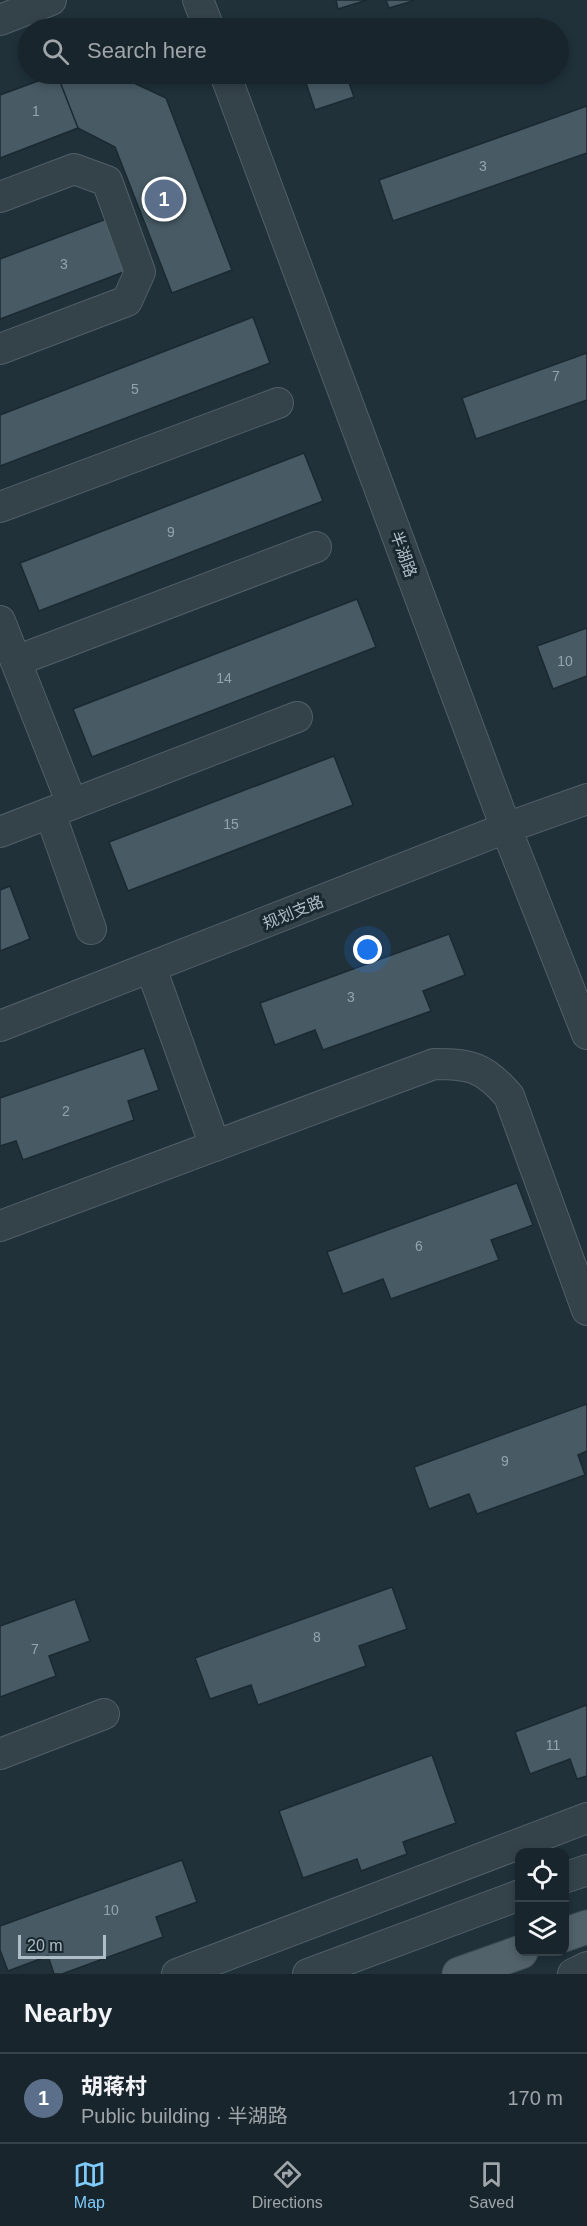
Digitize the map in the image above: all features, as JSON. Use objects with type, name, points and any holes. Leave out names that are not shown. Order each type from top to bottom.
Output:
[{"type":"main road","points":[[569,1933],[587,1927]]},
{"type":"main road","points":[[459,1974],[515,1954]]},
{"type":"street","points":[[0,20],[51,0]]},
{"type":"street","points":[[198,0],[205,18]]},
{"type":"street","name":"半湖路","points":[[229,84],[506,828],[587,1034]]},
{"type":"street","points":[[0,197],[74,169],[107,181],[140,272],[127,301],[0,349]]},
{"type":"street","points":[[0,507],[278,403]]},
{"type":"street","points":[[16,661],[316,547]]},
{"type":"street","points":[[0,621],[16,661],[61,809],[91,928]]},
{"type":"street","points":[[0,832],[297,717]]},
{"type":"street","name":"规划支路","points":[[0,1026],[506,828],[587,799]]},
{"type":"street","points":[[151,968],[215,1146]]},
{"type":"street","points":[[0,1226],[434,1064],[465,1064],[492,1076],[508,1096],[587,1310]]},
{"type":"street","points":[[0,1754],[104,1714]]},
{"type":"street","points":[[177,1974],[232,1964],[587,1818]]},
{"type":"street","points":[[569,1876],[587,1870]]},
{"type":"street","points":[[308,1974],[515,1896]]},
{"type":"street","points":[[573,1974],[587,1967]]},
{"type":"building","points":[[336,0],[367,0],[338,9]]},
{"type":"building","points":[[386,0],[413,0],[413,1],[389,8]]},
{"type":"building","points":[[29,84],[136,84],[166,98],[232,270],[172,293],[115,147],[78,128],[0,158],[0,95]]},
{"type":"building","points":[[30,84],[61,84],[78,128],[0,158],[0,95]]},
{"type":"building","points":[[306,84],[349,84],[354,97],[315,110]]},
{"type":"building","points":[[587,106],[587,153],[393,221],[379,180]]},
{"type":"building","points":[[109,218],[129,270],[0,319],[0,259]]},
{"type":"building","points":[[253,317],[270,363],[0,466],[0,415]]},
{"type":"building","points":[[587,353],[587,400],[476,439],[462,398]]},
{"type":"building","points":[[304,453],[323,501],[39,611],[20,563]]},
{"type":"building","points":[[357,599],[376,647],[92,757],[73,709]]},
{"type":"building","points":[[587,628],[587,676],[553,689],[537,646]]},
{"type":"building","points":[[334,756],[353,805],[128,891],[109,842]]},
{"type":"building","points":[[10,886],[30,939],[0,951],[0,890]]},
{"type":"building","points":[[449,934],[465,975],[423,991],[431,1011],[323,1050],[315,1030],[275,1045],[260,1003]]},
{"type":"building","points":[[144,1048],[159,1090],[128,1101],[134,1120],[23,1160],[16,1141],[0,1146],[0,1098]]},
{"type":"building","points":[[517,1183],[533,1225],[491,1240],[499,1260],[391,1299],[383,1279],[343,1294],[327,1252]]},
{"type":"building","points":[[587,1404],[587,1451],[578,1455],[585,1475],[477,1514],[469,1494],[429,1509],[414,1467]]},
{"type":"building","points":[[392,1587],[407,1629],[359,1646],[366,1666],[258,1705],[251,1685],[210,1699],[195,1658]]},
{"type":"building","points":[[75,1599],[90,1641],[49,1656],[56,1676],[0,1697],[0,1626]]},
{"type":"building","points":[[587,1705],[587,1776],[577,1779],[570,1759],[530,1774],[515,1732]]},
{"type":"building","points":[[432,1755],[456,1823],[403,1842],[407,1854],[361,1871],[357,1859],[303,1878],[279,1811]]},
{"type":"building","points":[[182,1860],[197,1902],[156,1917],[163,1937],[62,1974],[54,1974],[48,1956],[8,1971],[0,1950],[0,1926]]},
{"type":"place","name":"胡蒋村","points":[[164,199]]}]
